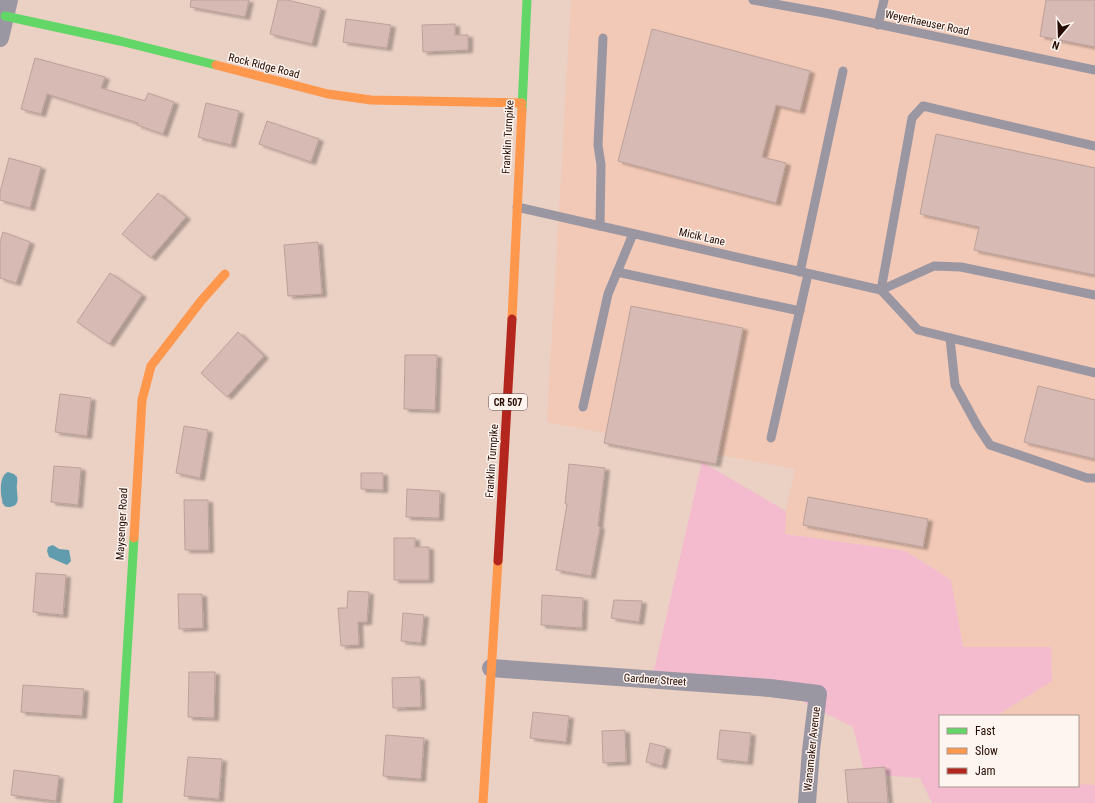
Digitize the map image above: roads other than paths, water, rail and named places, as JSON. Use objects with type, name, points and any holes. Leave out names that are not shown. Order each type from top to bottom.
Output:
[{"type":"street","name":"Franklin Turnpike","points":[[482,803],[507,418],[527,0]]},
{"type":"street","name":"Rock Ridge Road","points":[[7,8],[120,41],[328,94],[371,100],[522,103]]},
{"type":"street","points":[[0,38],[7,8]]},
{"type":"street","name":"Maysenger Road","points":[[118,803],[142,400],[151,366],[202,300],[225,274]]},
{"type":"street","name":"Gardner Street","points":[[491,668],[770,688],[818,694]]},
{"type":"street","name":"Wanamaker Avenue","points":[[808,803],[811,750],[818,694]]},
{"type":"lane","name":"Weyerhaeuser Road","points":[[753,0],[790,4],[878,25],[1095,70]]},
{"type":"lane","points":[[878,25],[884,0]]},
{"type":"lane","points":[[600,226],[601,165],[598,145],[603,38]]},
{"type":"lane","points":[[772,438],[800,311],[804,273],[844,71]]},
{"type":"lane","points":[[881,290],[912,118],[923,106],[1095,146]]},
{"type":"lane","name":"Micik Lane","points":[[517,208],[881,290]]},
{"type":"lane","points":[[583,407],[608,294],[633,234]]},
{"type":"lane","points":[[881,290],[934,266],[961,267],[1095,295]]},
{"type":"lane","points":[[617,272],[800,311]]},
{"type":"lane","points":[[881,290],[918,330],[1095,373]]},
{"type":"lane","points":[[950,338],[954,385],[978,428],[990,445],[1088,478],[1095,478]]},
{"type":"water","points":[[8,472],[17,477],[18,501],[13,506],[5,507],[1,491],[1,483],[3,476]]},
{"type":"water","points":[[53,545],[59,549],[69,550],[71,561],[67,565],[49,557],[47,551],[48,547]]}]
